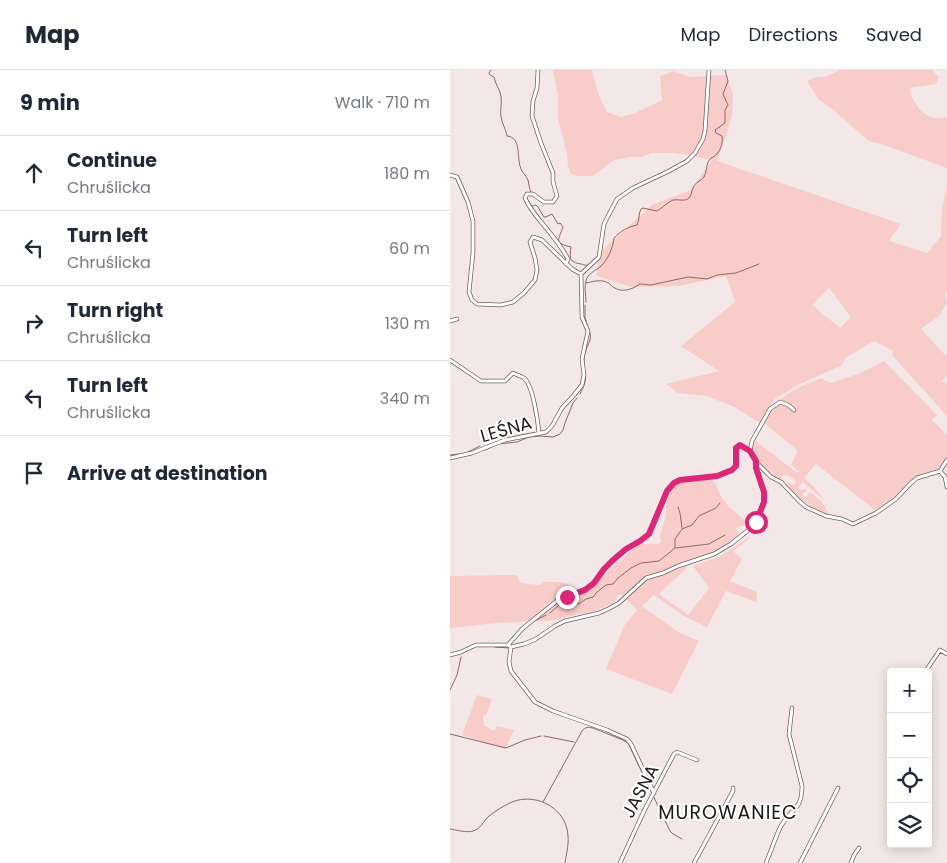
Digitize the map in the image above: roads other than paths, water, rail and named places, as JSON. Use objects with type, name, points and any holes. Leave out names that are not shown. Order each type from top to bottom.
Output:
[{"type":"street","points":[[538,70],[532,116],[552,173],[557,196],[553,202],[544,202],[533,194],[527,194],[524,198],[528,207],[550,233],[568,259],[566,264]]},
{"type":"street","points":[[450,176],[457,177],[468,202],[473,221],[473,253],[469,292],[472,300],[477,304],[501,305],[513,302],[535,280],[538,270],[530,242],[533,238],[542,240],[566,264],[580,273],[599,257],[604,224],[617,199],[634,188],[687,161],[694,153],[703,139],[705,131],[709,70]]},
{"type":"street","name":"LEŚNA","points":[[450,458],[472,453],[505,440],[546,432],[552,426],[562,408],[582,385],[584,375],[582,359],[588,331],[582,317],[580,273]]},
{"type":"street","points":[[450,321],[457,319]]},
{"type":"street","points":[[450,360],[481,381],[505,381],[513,373],[524,377],[529,383],[538,420],[539,433]]},
{"type":"street","points":[[750,451],[752,441],[770,408],[780,402],[794,410]]},
{"type":"street","points":[[654,794],[627,739],[534,702],[511,671],[509,662],[510,646],[522,629],[558,600],[585,590],[594,583],[613,560],[649,534],[667,491],[674,483],[680,480],[717,476],[732,470],[736,466],[736,448],[740,445],[750,451],[756,461],[771,477],[781,482],[806,507],[826,516],[842,519],[853,524],[876,513],[896,499],[917,478],[940,471],[947,460]]},
{"type":"street","points":[[450,655],[476,645],[510,646],[524,644],[536,639],[554,626],[565,621],[608,609],[619,603],[646,578],[705,558],[731,544],[757,521],[764,502],[764,492],[756,468],[756,461]]},
{"type":"street","points":[[940,471],[945,477],[947,487]]},
{"type":"street","points":[[928,668],[940,650],[947,654]]},
{"type":"street","points":[[766,863],[780,828],[796,809],[802,794],[802,786],[789,734],[792,708]]},
{"type":"street","name":"JASNA","points":[[620,863],[644,811],[677,752],[696,760]]},
{"type":"street","points":[[694,863],[733,788]]},
{"type":"street","points":[[800,863],[838,788]]},
{"type":"street","points":[[851,863],[859,848]]},
{"type":"waterway","points":[[491,70],[489,73],[494,77],[500,93],[502,122],[507,136],[515,140],[518,148],[519,162],[528,180],[531,192]]},
{"type":"waterway","points":[[586,302],[585,286],[588,276],[605,261],[611,250],[614,238],[624,230],[637,225],[641,209],[657,211],[673,200],[689,198],[695,184],[704,177],[708,162],[720,150],[722,143],[722,136],[716,133],[715,130],[725,123],[725,110],[728,105],[723,94],[728,81],[725,70]]},
{"type":"waterway","points":[[530,205],[536,205],[544,217],[552,214],[558,224],[560,223],[563,227],[559,241],[571,247],[571,260],[588,266]]},
{"type":"waterway","points":[[586,283],[604,281],[616,289],[626,290],[640,284],[651,285],[688,277],[707,279],[717,275],[736,273],[759,264]]},
{"type":"waterway","points":[[585,305],[587,324]]},
{"type":"waterway","points":[[584,362],[590,338],[588,328]]},
{"type":"waterway","points":[[580,394],[584,386],[585,371]]},
{"type":"waterway","points":[[498,444],[517,442],[529,437],[553,437],[560,434],[577,398]]},
{"type":"waterway","points":[[468,452],[480,446]]},
{"type":"waterway","points":[[485,450],[494,446]]},
{"type":"waterway","points":[[450,455],[459,454]]},
{"type":"waterway","points":[[550,613],[559,605],[579,604],[593,597],[606,585],[613,584],[631,568],[641,563],[659,561],[675,548],[675,539],[682,529],[692,525],[699,516],[716,508],[720,503]]},
{"type":"waterway","points":[[678,507],[682,528]]},
{"type":"waterway","points":[[676,548],[709,544],[725,535]]},
{"type":"waterway","points":[[531,623],[546,615]]},
{"type":"waterway","points":[[495,647],[509,648]]},
{"type":"waterway","points":[[450,690],[457,675],[461,657]]},
{"type":"waterway","points":[[543,802],[582,731],[587,728],[593,728],[628,743],[670,831],[682,839]]},
{"type":"waterway","points":[[450,734],[506,748],[541,736]]},
{"type":"waterway","points":[[544,736],[574,742]]},
{"type":"waterway","points":[[450,829],[464,832],[473,831],[478,829],[491,814],[512,802],[522,799],[540,801],[556,811],[566,826],[568,843],[565,863]]},
{"type":"district","name":"MUROWANIEC","points":[[728,812]]}]
